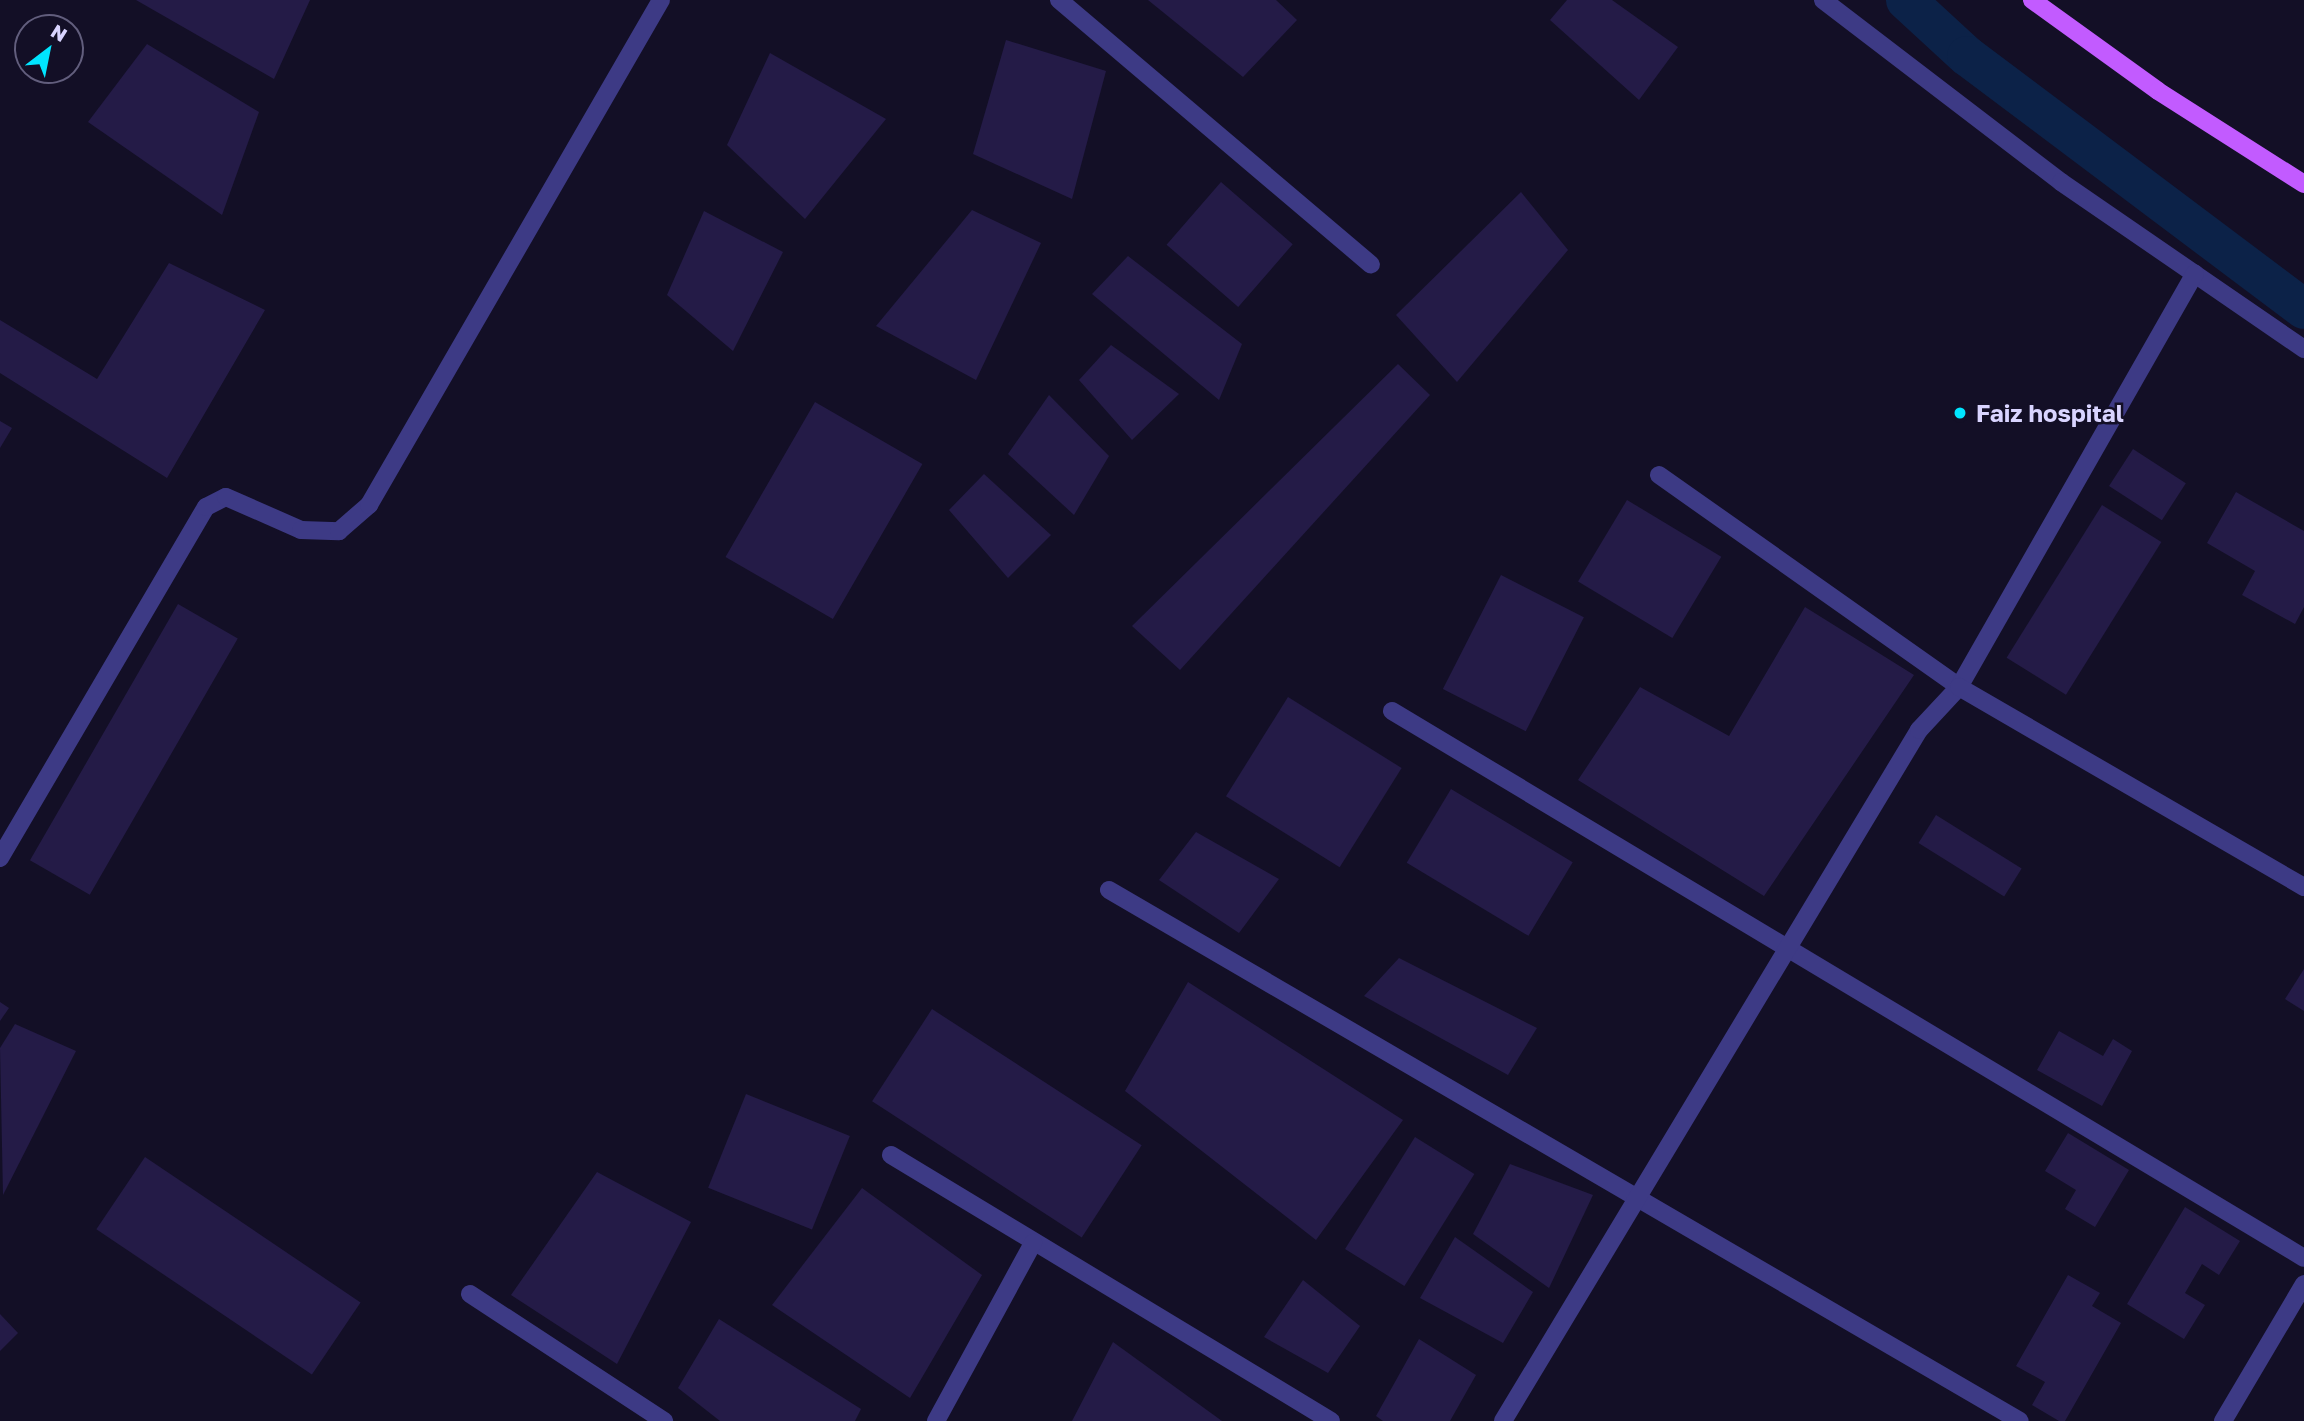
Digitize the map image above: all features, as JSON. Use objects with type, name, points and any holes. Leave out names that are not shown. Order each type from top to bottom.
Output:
[{"type":"main road","points":[[2032,0],[2158,91],[2304,184]]},
{"type":"street","points":[[0,858],[206,507],[226,497],[300,530],[340,531],[369,505],[661,0]]},
{"type":"street","points":[[1059,0],[1371,265]]},
{"type":"street","points":[[1823,0],[2062,181],[2304,349]]},
{"type":"street","points":[[1503,1421],[1919,730],[1959,687],[2195,274]]},
{"type":"street","points":[[1660,475],[1959,687],[2304,887]]},
{"type":"street","points":[[1392,711],[2304,1258]]},
{"type":"street","points":[[1109,890],[2020,1421]]},
{"type":"street","points":[[891,1155],[1331,1421]]},
{"type":"street","points":[[936,1421],[1033,1243]]},
{"type":"street","points":[[2223,1421],[2304,1284]]},
{"type":"street","points":[[470,1294],[664,1421]]},
{"type":"building","points":[[136,0],[310,0],[274,79]]},
{"type":"building","points":[[1148,0],[1276,0],[1297,20],[1243,77]]},
{"type":"building","points":[[1567,0],[1612,0],[1678,47],[1639,100],[1550,20]]},
{"type":"building","points":[[1006,40],[1106,71],[1072,199],[973,154]]},
{"type":"building","points":[[147,44],[259,112],[222,215],[88,122]]},
{"type":"building","points":[[770,53],[886,119],[805,219],[727,145]]},
{"type":"building","points":[[1221,182],[1293,244],[1238,307],[1167,245]]},
{"type":"building","points":[[1521,192],[1568,250],[1457,382],[1396,315]]},
{"type":"building","points":[[972,210],[1041,243],[976,380],[876,326]]},
{"type":"building","points":[[704,211],[783,252],[733,351],[667,295]]},
{"type":"building","points":[[1128,256],[1242,344],[1219,400],[1092,294]]},
{"type":"building","points":[[169,263],[265,310],[167,478],[0,373],[0,320],[97,379]]},
{"type":"building","points":[[1111,345],[1179,394],[1132,440],[1079,380]]},
{"type":"building","points":[[1398,364],[1430,395],[1180,670],[1132,626]]},
{"type":"building","points":[[1049,395],[1109,456],[1074,515],[1008,454]]},
{"type":"building","points":[[815,402],[922,464],[833,619],[726,557]]},
{"type":"building","points":[[0,421],[12,428],[0,448]]},
{"type":"building","points":[[2133,449],[2186,483],[2162,520],[2109,486]]},
{"type":"building","points":[[984,474],[1051,535],[1008,578],[949,510]]},
{"type":"building","points":[[2236,492],[2304,531],[2304,607],[2295,624],[2242,595],[2255,571],[2207,543]]},
{"type":"building","points":[[1627,500],[1721,557],[1672,638],[1578,581]]},
{"type":"building","points":[[2102,505],[2161,542],[2066,695],[2007,658]]},
{"type":"building","points":[[1501,575],[1584,617],[1526,731],[1443,689]]},
{"type":"building","points":[[178,604],[238,638],[90,895],[30,860]]},
{"type":"building","points":[[1805,607],[1914,675],[1764,896],[1578,780],[1640,687],[1729,736]]},
{"type":"building","points":[[1288,697],[1402,768],[1340,867],[1226,796]]},
{"type":"building","points":[[1451,789],[1573,862],[1528,936],[1407,863]]},
{"type":"building","points":[[1936,815],[2022,869],[2004,897],[1919,843]]},
{"type":"building","points":[[1196,832],[1279,879],[1239,933],[1159,880]]},
{"type":"building","points":[[1399,958],[1537,1028],[1508,1075],[1364,996]]},
{"type":"building","points":[[2304,969],[2304,1011],[2285,999]]},
{"type":"building","points":[[1188,982],[1403,1120],[1316,1240],[1125,1091]]},
{"type":"building","points":[[0,1002],[9,1008],[0,1021]]},
{"type":"building","points":[[932,1009],[1142,1145],[1082,1237],[872,1101]]},
{"type":"building","points":[[15,1024],[76,1051],[3,1195],[0,1048]]},
{"type":"building","points":[[2059,1031],[2103,1056],[2113,1039],[2132,1051],[2102,1106],[2037,1070]]},
{"type":"building","points":[[746,1094],[850,1136],[812,1230],[708,1188]]},
{"type":"building","points":[[2068,1133],[2129,1170],[2095,1227],[2065,1209],[2076,1190],[2045,1171]]},
{"type":"building","points":[[1415,1137],[1474,1174],[1404,1286],[1345,1249]]},
{"type":"building","points":[[145,1157],[361,1302],[312,1375],[96,1229]]},
{"type":"building","points":[[1510,1164],[1593,1195],[1549,1288],[1473,1234]]},
{"type":"building","points":[[597,1172],[691,1222],[617,1364],[511,1295]]},
{"type":"building","points":[[862,1188],[982,1275],[910,1398],[772,1305]]},
{"type":"building","points":[[2185,1207],[2240,1241],[2219,1275],[2202,1264],[2185,1293],[2205,1305],[2184,1339],[2127,1304]]},
{"type":"building","points":[[1455,1237],[1533,1292],[1503,1343],[1420,1298]]},
{"type":"building","points":[[2068,1275],[2100,1293],[2092,1306],[2121,1323],[2065,1421],[2059,1421],[2032,1405],[2045,1382],[2016,1366]]},
{"type":"building","points":[[1303,1280],[1360,1326],[1328,1373],[1264,1337]]},
{"type":"building","points":[[0,1314],[18,1333],[0,1351]]},
{"type":"building","points":[[719,1319],[861,1409],[855,1421],[720,1421],[678,1388]]},
{"type":"building","points":[[1419,1339],[1476,1375],[1450,1421],[1383,1421],[1376,1416]]},
{"type":"building","points":[[1113,1342],[1222,1421],[1072,1421]]},
{"type":"waterway","points":[[1906,0],[1967,56],[2304,309]]},
{"type":"place","name":"Faiz hospital","points":[[1960,413]]}]
